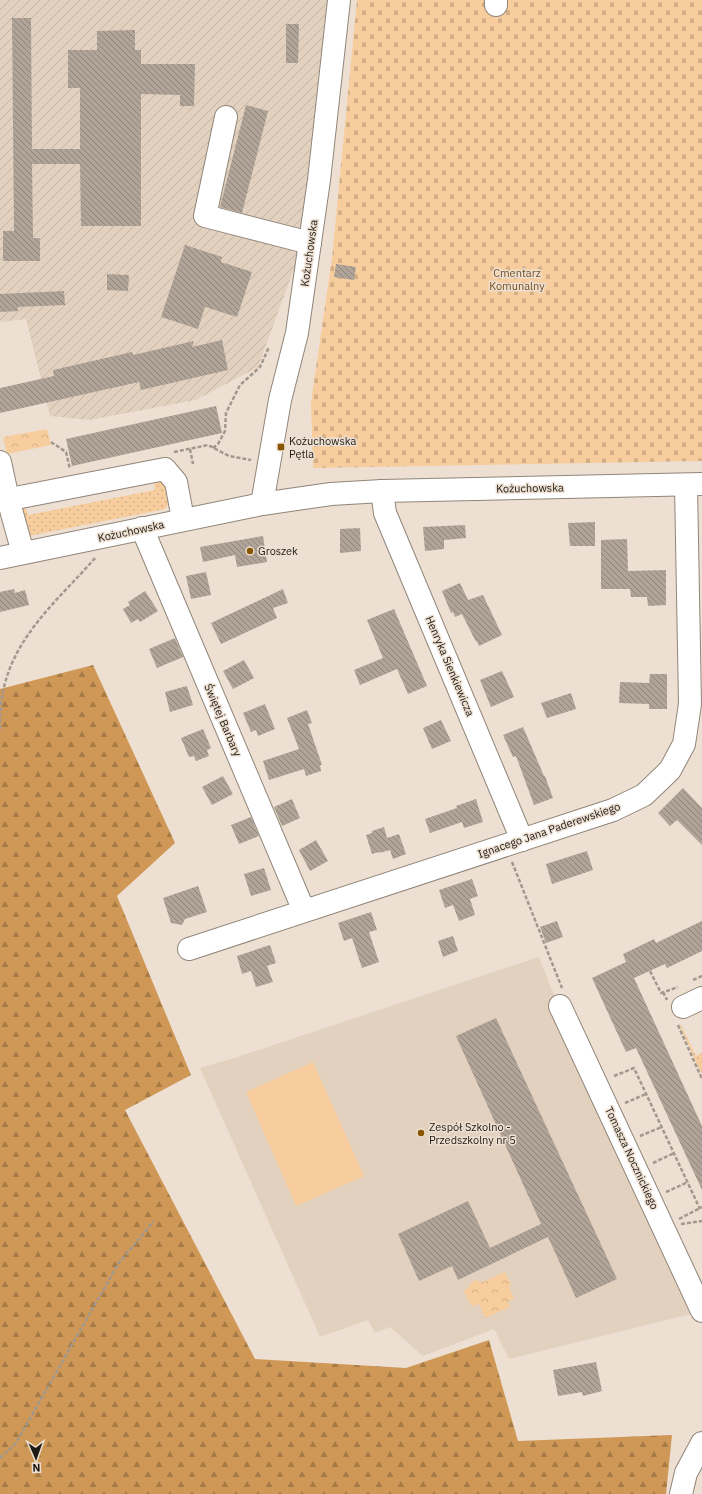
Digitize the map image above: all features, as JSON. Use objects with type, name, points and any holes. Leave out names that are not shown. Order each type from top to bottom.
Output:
[{"type":"street","name":"Kożuchowska","points":[[262,504],[280,400],[297,333],[320,180],[339,0]]},
{"type":"street","points":[[226,117],[205,216],[310,243]]},
{"type":"street","points":[[0,462],[4,500],[23,553]]},
{"type":"street","points":[[4,500],[165,469],[176,482],[183,519]]},
{"type":"street","name":"Kożuchowska","points":[[0,558],[183,519],[262,504],[331,494],[382,491],[694,484]]},
{"type":"street","name":"Ignacego Jana Paderewskiego","points":[[189,949],[613,810],[644,795],[670,770],[684,744],[690,704],[694,484]]},
{"type":"street","name":"Henryka Sienkiewicza","points":[[382,491],[385,513],[522,840]]},
{"type":"street","name":"Świętej Barbary","points":[[142,528],[304,911]]},
{"type":"street","name":"Tomasza Nocznickiego","points":[[561,998],[702,1312]]},
{"type":"street","points":[[681,1494],[686,1474],[702,1443]]},
{"type":"path","points":[[214,448],[225,431],[226,413],[240,385],[260,367],[269,346]]},
{"type":"path","points":[[208,445],[229,456],[269,463]]},
{"type":"path","points":[[190,449],[193,464]]},
{"type":"path","points":[[0,729],[0,710],[5,683],[17,651],[42,614],[96,558],[111,535]]},
{"type":"path","points":[[512,861],[561,998]]},
{"type":"path","points":[[650,971],[660,993],[663,992],[684,1002]]},
{"type":"path","points":[[702,976],[684,1002],[702,1079]]},
{"type":"path","points":[[663,992],[684,984]]},
{"type":"path","points":[[618,1075],[634,1068],[701,1208],[684,1217]]},
{"type":"path","points":[[630,1101],[646,1094]]},
{"type":"path","points":[[645,1134],[662,1127]]},
{"type":"path","points":[[657,1161],[674,1153]]},
{"type":"path","points":[[671,1190],[688,1182]]},
{"type":"path","points":[[0,1458],[16,1443],[118,1264],[154,1221]]},
{"type":"path","points":[[685,1223],[702,1221]]},
{"type":"shaded area","points":[[0,0],[332,0],[298,258],[258,367],[196,400],[89,420],[50,416],[26,319],[0,322]]},
{"type":"shaded area","name":"Zespół Szkolno - Przedszkolny nr 5","points":[[539,957],[575,1048],[695,1313],[509,1359],[494,1329],[423,1356],[390,1327],[375,1333],[368,1320],[320,1337],[200,1068]]},
{"type":"green space","name":"Cmentarz Komunalny","points":[[357,0],[702,0],[702,461],[313,468],[311,402],[332,258]]},
{"type":"green space","points":[[47,429],[51,445],[7,454],[3,437]]},
{"type":"green space","points":[[157,481],[165,484],[170,502],[165,509],[24,537],[19,503],[24,502],[28,515],[155,490],[154,482]]},
{"type":"green space","points":[[93,665],[175,843],[117,896],[191,1075],[125,1110],[255,1359],[406,1368],[489,1340],[518,1441],[672,1435],[666,1494],[0,1494],[0,689]]},
{"type":"green space","points":[[681,1025],[696,1056],[702,1053],[702,1075],[680,1026]]},
{"type":"green space","points":[[313,1062],[364,1176],[296,1206],[246,1092]]},
{"type":"green space","points":[[505,1272],[511,1285],[509,1287],[514,1298],[508,1302],[510,1307],[485,1318],[479,1304],[474,1306],[471,1305],[464,1292],[475,1280],[483,1282]]},
{"type":"building","points":[[12,18],[31,18],[32,149],[80,149],[80,88],[68,88],[68,50],[97,50],[97,31],[135,30],[135,50],[141,50],[141,64],[195,64],[194,106],[180,106],[180,95],[141,94],[141,226],[81,226],[80,164],[32,164],[33,238],[40,238],[40,261],[3,261],[3,231],[14,231]]},
{"type":"building","points":[[286,24],[299,24],[298,63],[286,63]]},
{"type":"building","points":[[246,105],[268,111],[242,213],[220,207]]},
{"type":"building","points":[[185,245],[222,257],[221,262],[252,272],[237,317],[205,307],[198,329],[161,317]]},
{"type":"building","points":[[336,264],[356,267],[354,280],[334,277]]},
{"type":"building","points":[[107,274],[129,275],[128,291],[107,290]]},
{"type":"building","points":[[64,291],[65,305],[18,307],[18,311],[0,312],[0,294]]},
{"type":"building","points":[[222,340],[228,370],[141,390],[139,382],[0,413],[0,388],[54,376],[53,370],[132,352],[133,355],[194,341],[192,347]]},
{"type":"building","points":[[216,406],[222,433],[72,466],[66,439]]},
{"type":"building","points":[[595,522],[595,546],[570,546],[568,523]]},
{"type":"building","points":[[465,525],[466,538],[444,540],[444,549],[425,551],[423,527]]},
{"type":"building","points":[[360,528],[361,551],[340,553],[340,529]]},
{"type":"building","name":"Groszek","points":[[263,536],[267,562],[237,567],[235,555],[203,562],[200,547]]},
{"type":"building","points":[[627,539],[628,571],[666,570],[666,605],[648,606],[647,597],[631,597],[630,589],[601,589],[601,540]]},
{"type":"building","points":[[206,572],[211,595],[191,599],[186,576]]},
{"type":"building","points":[[460,583],[468,600],[483,595],[502,635],[479,646],[462,614],[455,617],[453,612],[451,613],[442,591]]},
{"type":"building","points":[[14,589],[15,593],[25,590],[29,605],[0,612],[0,592]]},
{"type":"building","points":[[283,589],[288,603],[273,608],[277,618],[221,644],[211,623]]},
{"type":"building","points":[[145,591],[158,611],[140,622],[138,619],[131,623],[123,609],[130,605],[128,602]]},
{"type":"building","points":[[394,609],[427,686],[408,694],[397,669],[360,685],[354,670],[383,658],[367,620]]},
{"type":"building","points":[[175,638],[183,657],[157,668],[149,649]]},
{"type":"building","points":[[244,660],[254,678],[233,689],[223,671]]},
{"type":"building","points":[[502,671],[514,697],[491,707],[480,680]]},
{"type":"building","points":[[650,674],[667,674],[667,709],[649,709],[649,704],[619,703],[620,682],[649,683]]},
{"type":"building","points":[[187,686],[193,705],[170,712],[165,692]]},
{"type":"building","points":[[571,693],[576,709],[547,718],[541,703]]},
{"type":"building","points":[[265,704],[275,729],[258,736],[256,730],[251,732],[243,713]]},
{"type":"building","points":[[307,710],[312,723],[308,724],[322,765],[320,765],[321,771],[306,776],[304,769],[269,780],[263,761],[299,749],[287,718]]},
{"type":"building","points":[[441,720],[451,741],[432,749],[423,728]]},
{"type":"building","points":[[523,727],[553,798],[534,805],[516,756],[513,757],[503,735]]},
{"type":"building","points":[[203,729],[211,748],[207,750],[209,756],[196,761],[194,756],[189,757],[181,738]]},
{"type":"building","points":[[223,776],[233,794],[212,805],[202,787]]},
{"type":"building","points":[[683,788],[702,808],[702,845],[677,820],[670,826],[658,813]]},
{"type":"building","points":[[292,799],[300,818],[282,826],[274,807]]},
{"type":"building","points":[[476,799],[483,822],[464,828],[462,822],[430,833],[425,819],[457,808],[456,806]]},
{"type":"building","points":[[251,817],[259,836],[239,844],[231,825]]},
{"type":"building","points":[[384,827],[387,838],[399,834],[406,854],[393,859],[390,850],[372,854],[366,835],[372,833],[372,831]]},
{"type":"building","points":[[316,840],[328,861],[310,871],[299,850]]},
{"type":"building","points":[[587,851],[593,870],[552,884],[546,864]]},
{"type":"building","points":[[264,868],[271,890],[251,896],[244,874]]},
{"type":"building","points":[[472,879],[478,896],[470,899],[475,915],[459,921],[453,905],[445,908],[439,890]]},
{"type":"building","points":[[198,886],[207,912],[185,919],[182,925],[171,923],[163,898]]},
{"type":"building","points":[[371,912],[377,930],[369,932],[379,962],[362,968],[352,938],[344,941],[338,923]]},
{"type":"building","points":[[557,921],[563,937],[546,943],[540,927]]},
{"type":"building","points":[[702,921],[702,951],[667,968],[665,964],[634,978],[702,1126],[702,1190],[636,1048],[626,1052],[592,978],[626,962],[623,954],[654,939],[656,943]]},
{"type":"building","points":[[453,936],[458,951],[443,957],[438,941]]},
{"type":"building","points":[[270,945],[276,963],[267,966],[273,982],[256,987],[251,971],[242,974],[237,956]]},
{"type":"building","points":[[496,1018],[617,1279],[576,1298],[548,1237],[458,1280],[452,1266],[419,1281],[398,1234],[468,1201],[490,1248],[541,1224],[456,1036]]},
{"type":"building","points":[[596,1362],[602,1391],[583,1396],[582,1392],[558,1396],[553,1370]]},
{"type":"place","name":"Kożuchowska Pętla","points":[[281,447]]},
{"type":"place","name":"Groszek","points":[[250,551]]},
{"type":"place","name":"Zespół Szkolno - Przedszkolny nr 5","points":[[421,1133]]}]
